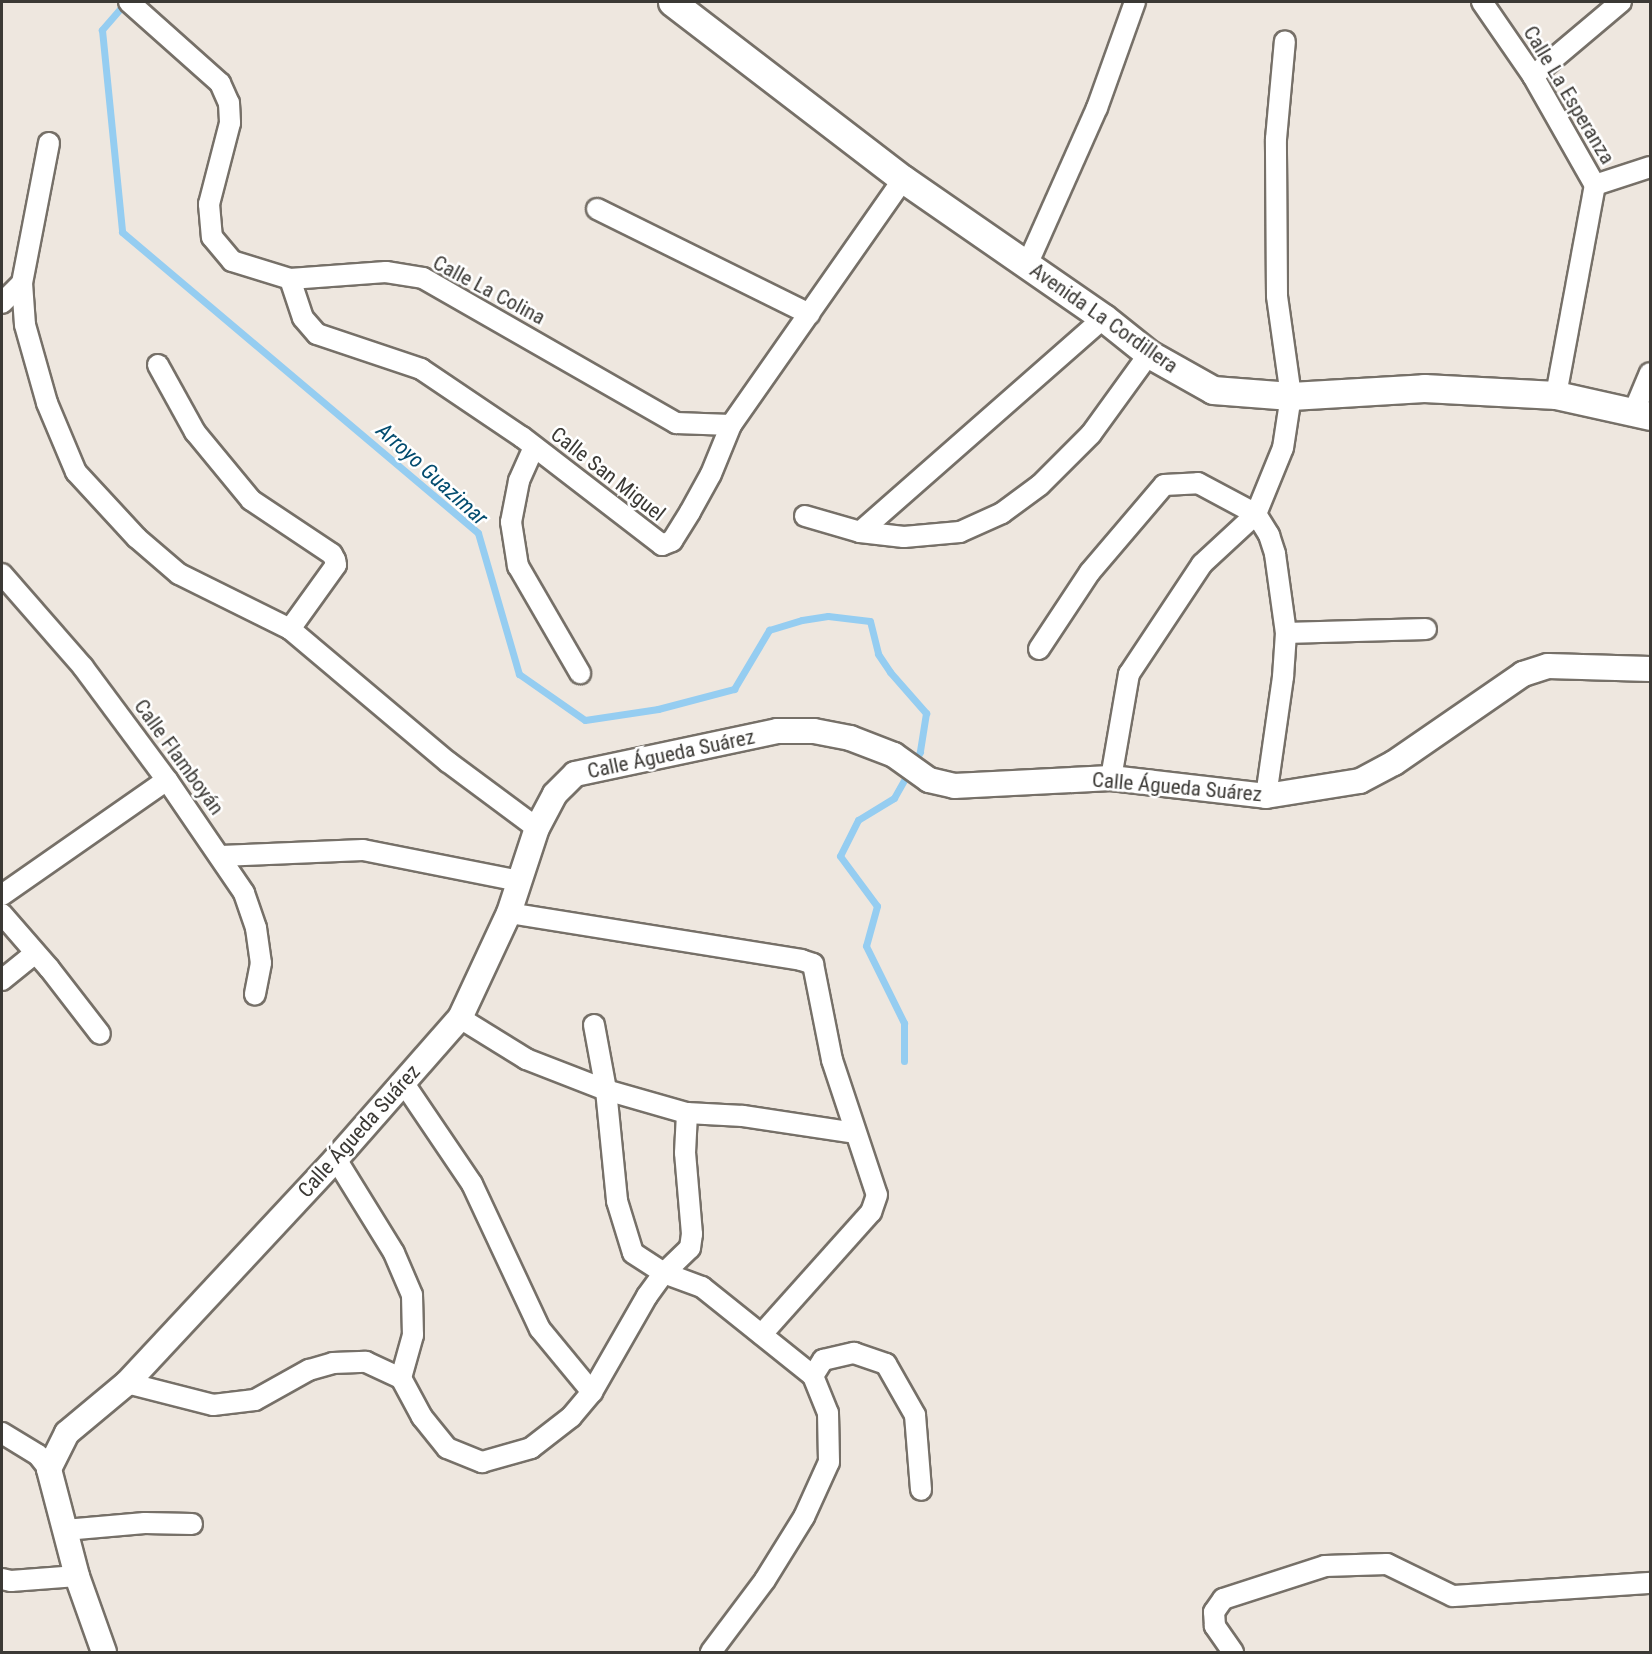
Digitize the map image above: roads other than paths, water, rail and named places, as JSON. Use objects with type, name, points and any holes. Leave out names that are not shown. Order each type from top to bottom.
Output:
[{"type":"main road","name":"Avenida La Cordillera","points":[[672,2],[903,179],[1104,318],[1149,354],[1212,390],[1291,396],[1424,388],[1556,395],[1642,414]]},
{"type":"street","name":"Calle La Colina","points":[[129,2],[220,83],[229,103],[230,123],[209,204],[212,237],[232,261],[290,279],[386,272],[423,279],[676,423],[731,425]]},
{"type":"street","points":[[1027,265],[1097,108],[1136,2]]},
{"type":"street","name":"Calle La Esperanza","points":[[1482,2],[1533,76],[1595,184]]},
{"type":"street","points":[[1533,76],[1621,2]]},
{"type":"street","points":[[1111,778],[1129,674],[1203,564],[1256,514],[1283,448],[1291,396],[1277,296],[1276,139],[1285,41]]},
{"type":"street","points":[[49,143],[22,283],[25,325],[47,403],[76,472],[137,538],[179,574],[290,629],[448,762],[537,828]]},
{"type":"street","points":[[1556,395],[1595,184],[1650,167]]},
{"type":"street","name":"Calle San Miguel","points":[[290,279],[303,318],[317,334],[420,369],[534,447],[662,545],[672,541],[690,512],[711,474],[731,425],[903,179]]},
{"type":"street","points":[[597,209],[809,314]]},
{"type":"street","points":[[2,303],[22,283]]},
{"type":"street","points":[[860,532],[1104,318]]},
{"type":"street","points":[[805,516],[860,532],[904,537],[960,532],[1002,513],[1040,485],[1091,434],[1149,354]]},
{"type":"street","points":[[158,365],[195,432],[251,500],[332,554],[335,560],[336,565],[290,629]]},
{"type":"street","points":[[1642,414],[1650,373]]},
{"type":"street","points":[[534,447],[519,481],[511,522],[519,566],[580,673]]},
{"type":"street","points":[[1039,649],[1090,572],[1164,485],[1198,483],[1256,514],[1269,535],[1275,554],[1286,633],[1283,677],[1266,796]]},
{"type":"street","name":"Calle Flamboyán","points":[[2,574],[83,667],[167,780],[221,856],[244,893],[256,928],[261,963],[255,994]]},
{"type":"street","points":[[1286,633],[1426,629]]},
{"type":"street","name":"Calle Águeda Suárez","points":[[49,1469],[67,1433],[127,1383],[336,1159],[460,1018],[509,913],[537,828],[555,794],[575,774],[777,731],[814,731],[850,738],[894,755],[929,780],[963,786],[1111,778],[1266,796],[1360,781],[1394,763],[1523,674],[1548,666],[1650,669]]},
{"type":"street","points":[[2,895],[167,780]]},
{"type":"street","points":[[221,856],[363,850],[520,881]]},
{"type":"street","points":[[509,913],[801,960],[813,964],[832,1060],[877,1195],[871,1212],[762,1334]]},
{"type":"street","points":[[2,914],[34,954],[49,968],[100,1034]]},
{"type":"street","points":[[2,980],[34,954]]},
{"type":"street","points":[[460,1018],[526,1059],[606,1090],[687,1113],[743,1116],[855,1133]]},
{"type":"street","points":[[594,1025],[606,1090],[617,1201],[633,1253],[664,1273],[702,1287],[762,1334],[813,1376],[828,1413],[829,1462],[804,1517],[765,1580],[711,1653]]},
{"type":"street","points":[[403,1082],[472,1184],[540,1329],[592,1392]]},
{"type":"street","points":[[127,1383],[213,1405],[255,1400],[309,1370],[333,1363],[366,1362],[401,1378],[422,1417],[447,1448],[482,1462],[531,1449],[571,1417],[592,1392],[647,1296],[664,1273],[690,1248],[692,1233],[685,1153],[687,1113]]},
{"type":"street","points":[[336,1159],[394,1253],[412,1295],[413,1335],[401,1378]]},
{"type":"street","points":[[813,1376],[823,1360],[854,1353],[886,1364],[915,1415],[921,1490]]},
{"type":"street","points":[[2,1433],[38,1455],[49,1469],[77,1576],[104,1653]]},
{"type":"street","points":[[65,1530],[145,1523],[192,1524]]},
{"type":"street","points":[[1233,1653],[1215,1626],[1214,1612],[1223,1599],[1325,1566],[1387,1564],[1453,1596],[1650,1583]]},
{"type":"street","points":[[2,1579],[11,1581],[77,1576]]},
{"type":"waterway","name":"Arroyo Guazimar","points":[[126,2],[102,30],[122,232],[478,533],[519,674],[585,720],[658,709],[734,689],[769,630],[802,620],[828,616],[870,621],[878,654],[890,672],[926,713],[920,752],[894,798],[858,820],[840,856],[877,906],[866,946],[904,1023],[904,1061]]}]
